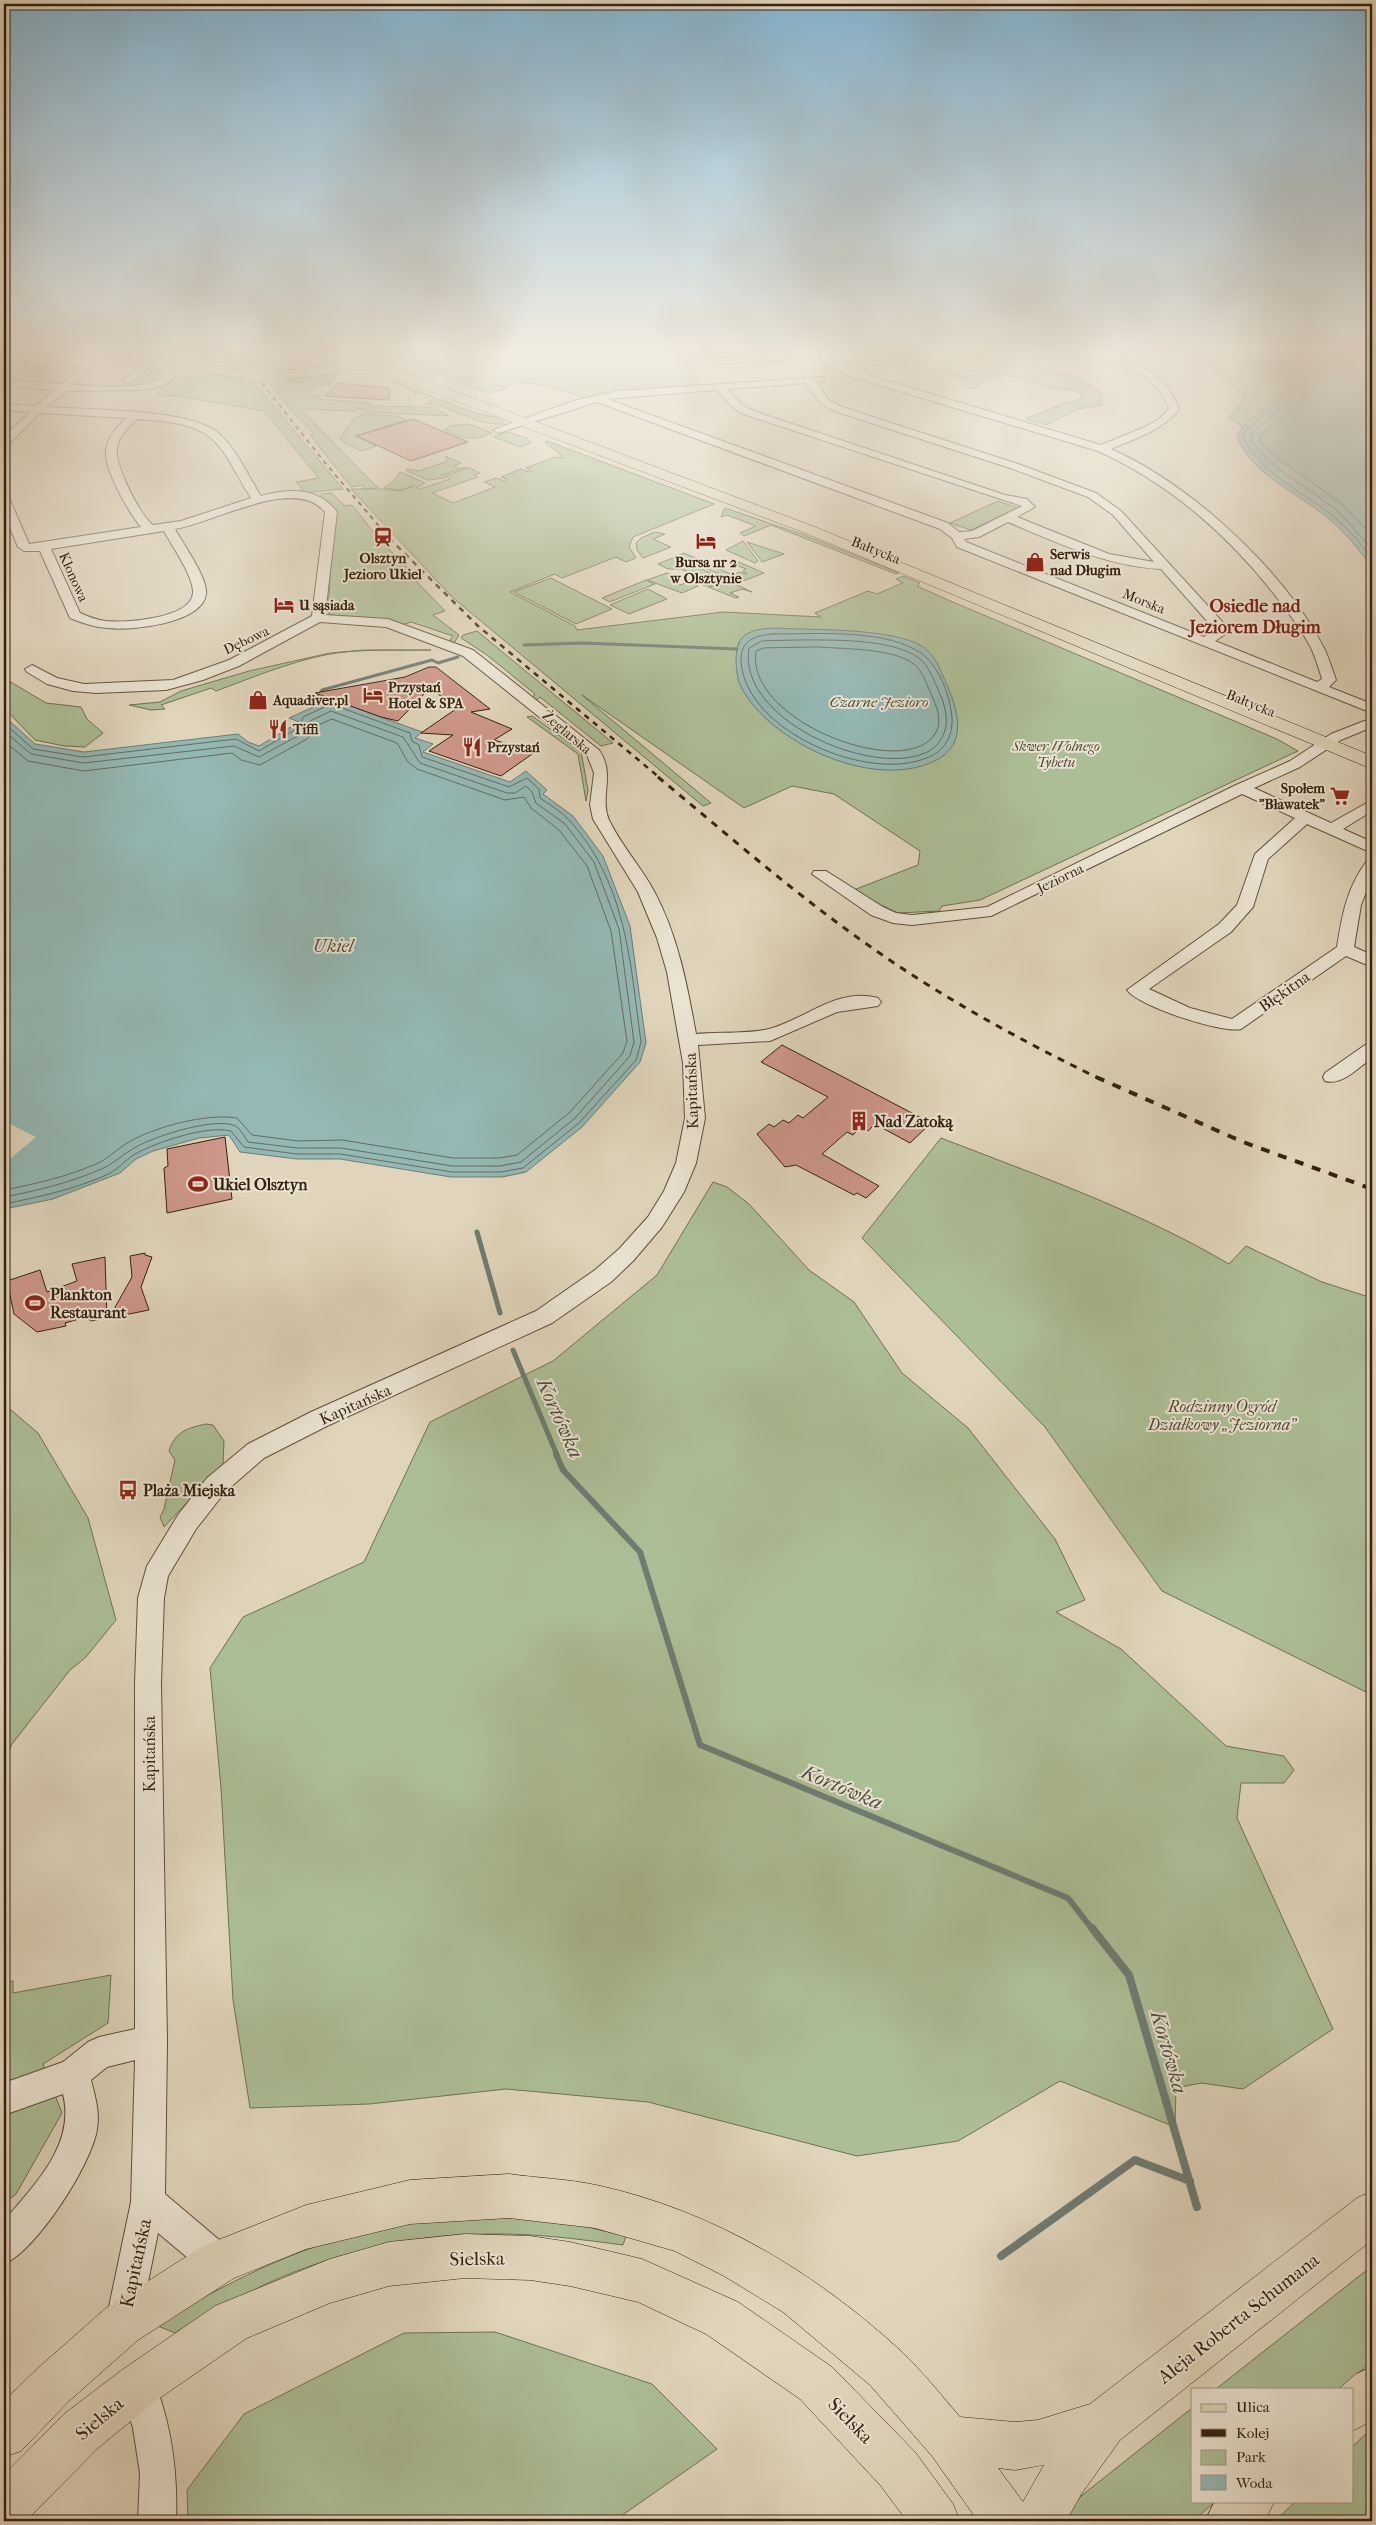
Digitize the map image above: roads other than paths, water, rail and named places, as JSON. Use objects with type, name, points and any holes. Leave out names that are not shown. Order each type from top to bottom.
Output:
[{"type":"main road","name":"Bałtycka","points":[[648,466],[1339,743],[1372,751]]},
{"type":"main road","name":"Bałtycka","points":[[1339,743],[1372,763]]},
{"type":"main road","points":[[4,2434],[53,2385],[122,2324],[219,2262],[306,2227],[410,2202],[509,2196],[595,2206],[682,2231],[740,2260],[799,2296],[886,2369],[949,2439],[1007,2521]]},
{"type":"main road","name":"Aleja Roberta Schumana","points":[[1039,2521],[1065,2476],[1103,2423],[1372,2214]]},
{"type":"main road","name":"Sielska","points":[[4,2509],[81,2431],[138,2386],[231,2322],[330,2281],[389,2264],[465,2256],[530,2258],[570,2264],[642,2281],[722,2318],[808,2378],[898,2469],[936,2521]]},
{"type":"main road","points":[[1354,2406],[1372,2390]]},
{"type":"main road","name":"Aleja Roberta Schumana","points":[[949,2439],[1015,2446],[1030,2445],[1103,2423]]},
{"type":"main road","points":[[1230,2521],[1250,2502]]},
{"type":"street","points":[[114,466],[144,524],[149,528]]},
{"type":"street","points":[[235,466],[258,500]]},
{"type":"street","name":"Morska","points":[[779,466],[944,526],[957,536],[961,544],[1372,709]]},
{"type":"street","points":[[907,466],[1003,498],[1012,497],[1024,501],[1029,507],[975,534],[957,536]]},
{"type":"street","points":[[1013,466],[1092,495],[1117,513],[1223,631],[1205,642]]},
{"type":"street","points":[[1139,466],[1165,483],[1226,535],[1263,574],[1299,618],[1317,646],[1330,680],[1319,688]]},
{"type":"street","points":[[4,500],[24,547],[44,547],[149,528],[183,524],[278,495],[305,496],[320,502],[331,512],[318,618]]},
{"type":"street","points":[[1009,518],[1122,562],[1143,566],[1166,566]]},
{"type":"street","name":"Klonowa","points":[[44,547],[75,615],[104,624],[148,623],[186,610],[197,600],[200,592],[199,584],[168,526]]},
{"type":"street","name":"Dębowa","points":[[32,669],[48,681],[85,689],[179,684],[252,656],[318,618]]},
{"type":"street","name":"Żeglarska","points":[[318,618],[388,623],[468,653],[592,750],[600,769],[598,812],[604,826],[646,892],[657,915],[676,972],[688,1040]]},
{"type":"street","points":[[1339,743],[1365,737],[1370,724]]},
{"type":"street","name":"Jeziorna","points":[[820,874],[877,911],[893,918],[912,920],[981,913],[1018,899],[1241,788],[1294,764],[1314,761],[1339,743]]},
{"type":"street","points":[[1241,788],[1372,848]]},
{"type":"street","points":[[1332,829],[1372,805]]},
{"type":"street","name":"Błękitna","points":[[1304,818],[1261,857],[1245,907],[1225,928],[1136,990],[1157,1001],[1215,1023],[1235,1025],[1345,949]]},
{"type":"street","points":[[1372,864],[1361,878],[1353,898],[1345,949],[1372,962]]},
{"type":"street","name":"Kapitańska","points":[[122,2324],[148,2202],[150,2041],[148,1684],[151,1598],[156,1574],[166,1555],[187,1522],[216,1485],[256,1451],[319,1419],[544,1317],[577,1296],[626,1255],[649,1230],[668,1203],[689,1154],[695,1118],[692,1063],[688,1040],[770,1035],[782,1031],[827,1007],[855,1001],[872,1002]]},
{"type":"street","points":[[1332,1077],[1372,1049]]},
{"type":"street","points":[[4,2099],[73,2074],[99,2053],[150,2041]]},
{"type":"street","points":[[4,2247],[68,2165],[81,2130],[82,2113],[73,2074]]},
{"type":"street","name":"Kapitańska","points":[[148,2202],[219,2262]]},
{"type":"street","points":[[138,2386],[151,2428],[158,2474],[157,2521]]},
{"type":"water","points":[[1257,466],[1372,466],[1372,567],[1335,524]]},
{"type":"water","name":"Czarne Jezioro","points":[[773,628],[849,631],[903,638],[917,643],[932,656],[952,696],[957,719],[955,741],[940,758],[915,768],[888,770],[858,766],[828,757],[800,744],[775,726],[754,707],[740,685],[736,655],[740,640],[751,632]]},
{"type":"water","name":"Ukiel","points":[[331,699],[422,732],[415,738],[433,744],[423,752],[510,782],[526,771],[547,790],[543,794],[573,816],[603,856],[630,926],[646,1043],[640,1062],[582,1127],[526,1172],[502,1177],[451,1177],[340,1159],[297,1159],[240,1152],[229,1135],[199,1138],[153,1151],[136,1159],[120,1173],[53,1199],[4,1209],[4,716],[35,744],[84,752],[238,734],[248,742],[259,746],[299,722],[289,718]]},
{"type":"waterway","points":[[524,645],[582,643],[737,649]]},
{"type":"waterway","points":[[320,704],[318,696],[322,690],[432,660],[438,663],[458,657]]},
{"type":"waterway","name":"Kortówka","points":[[477,1232],[500,1313]]},
{"type":"waterway","name":"Kortówka","points":[[513,1350],[557,1455]]},
{"type":"waterway","name":"Kortówka","points":[[556,1454],[563,1470],[640,1552],[700,1745],[1068,1898],[1093,1930]]},
{"type":"waterway","name":"Kortówka","points":[[1092,1928],[1129,1975],[1189,2181]]},
{"type":"waterway","points":[[1001,2256],[1135,2160],[1189,2181]]},
{"type":"waterway","name":"Kortówka","points":[[1189,2181],[1197,2207]]},
{"type":"railway","points":[[328,466],[390,539]]},
{"type":"railway","points":[[390,539],[478,626],[660,778]]},
{"type":"railway","points":[[658,777],[794,889],[849,932],[904,970],[985,1019],[1096,1077]]},
{"type":"railway","points":[[1096,1077],[1243,1142],[1372,1189]]},
{"type":"place","name":"Olsztyn Jezioro Ukiel","points":[[383,537]]},
{"type":"place","name":"Bursa nr 2 w Olsztynie","points":[[706,541]]},
{"type":"place","name":"Serwis nad Długim","points":[[1035,562]]},
{"type":"place","name":"U sąsiada","points":[[284,605]]},
{"type":"place","name":"Przystań Hotel & SPA","points":[[373,695]]},
{"type":"place","name":"Aquadiver.pl","points":[[258,700]]},
{"type":"place","name":"Tiffi","points":[[278,729]]},
{"type":"place","name":"Przystań","points":[[472,747]]},
{"type":"place","name":"Społem \"Bławatek\"","points":[[1340,796]]},
{"type":"place","name":"Nad Zatoką","points":[[859,1121]]},
{"type":"place","name":"Ukiel Olsztyn","points":[[198,1184]]},
{"type":"place","name":"Plankton Restaurant","points":[[35,1303]]},
{"type":"place","name":"Plaża Miejska","points":[[128,1490]]},
{"type":"district","name":"Osiedle nad Jeziorem Długim","points":[[1255,616]]},
{"type":"park label","name":"Skwer Wolnego Tybetu","points":[[1056,754]]},
{"type":"park label","name":"Rodzinny Ogród Działkowy „Jeziorna”","points":[[1222,1415]]}]
